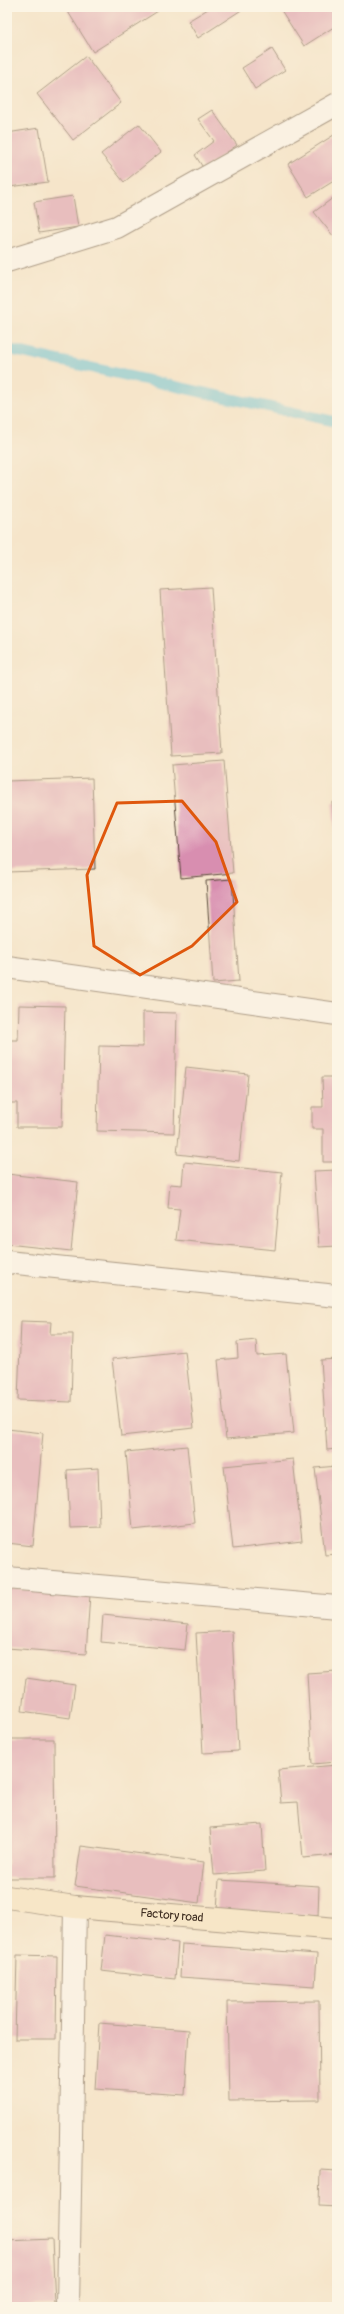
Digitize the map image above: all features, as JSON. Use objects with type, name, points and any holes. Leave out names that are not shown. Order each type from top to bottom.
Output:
[{"type":"street","points":[[7,261],[116,227],[337,104]]},
{"type":"street","points":[[7,967],[337,1014]]},
{"type":"street","points":[[7,1262],[337,1296]]},
{"type":"street","points":[[7,1578],[337,1607]]},
{"type":"street","name":"Factory road","points":[[7,1897],[75,1906],[337,1929]]},
{"type":"street","points":[[68,2307],[75,1906]]},
{"type":"highlighted area","points":[[182,801],[216,842],[237,902],[192,946],[140,975],[94,946],[87,875],[117,803]]},
{"type":"building","points":[[65,7],[156,7],[158,11],[93,52]]},
{"type":"building","points":[[207,7],[246,7],[198,38],[188,21],[208,9]]},
{"type":"building","points":[[279,7],[337,7],[337,25],[304,46]]},
{"type":"building","points":[[272,49],[285,70],[255,89],[242,68]]},
{"type":"building","points":[[86,56],[121,103],[73,140],[37,94]]},
{"type":"building","points":[[212,110],[237,145],[204,169],[195,155],[214,141],[198,119]]},
{"type":"building","points":[[139,124],[161,152],[124,182],[101,154]]},
{"type":"building","points":[[39,128],[48,182],[9,187],[7,133]]},
{"type":"building","points":[[337,133],[337,179],[308,197],[288,164]]},
{"type":"building","points":[[337,195],[337,235],[334,237],[314,212]]},
{"type":"building","points":[[73,196],[78,227],[39,233],[34,202]]},
{"type":"building","points":[[211,587],[222,753],[171,756],[160,590]]},
{"type":"building","points":[[224,761],[233,873],[181,878],[172,765]]},
{"type":"building","points":[[92,778],[95,869],[7,872],[7,781]]},
{"type":"building","points":[[332,802],[337,802],[337,837],[336,837]]},
{"type":"building","points":[[232,879],[239,981],[213,983],[206,881]]},
{"type":"building","points":[[19,1005],[65,1006],[62,1127],[17,1127],[17,1103],[7,1103],[7,1040],[18,1040]]},
{"type":"building","points":[[143,1012],[177,1013],[174,1133],[97,1131],[99,1046],[143,1047]]},
{"type":"building","points":[[186,1067],[248,1074],[239,1161],[177,1154]]},
{"type":"building","points":[[322,1077],[337,1077],[337,1162],[323,1162],[323,1129],[312,1129],[312,1107],[323,1107]]},
{"type":"building","points":[[184,1162],[282,1172],[275,1250],[176,1240],[180,1209],[168,1208],[170,1184],[182,1185]]},
{"type":"building","points":[[337,1170],[337,1246],[319,1247],[314,1171]]},
{"type":"building","points":[[7,1174],[78,1182],[71,1251],[7,1244]]},
{"type":"building","points":[[21,1321],[51,1322],[50,1334],[73,1334],[71,1402],[18,1400]]},
{"type":"building","points":[[256,1340],[257,1356],[286,1354],[294,1433],[226,1439],[218,1360],[238,1358],[237,1342]]},
{"type":"building","points":[[185,1351],[194,1428],[121,1436],[112,1359]]},
{"type":"building","points":[[337,1359],[337,1449],[327,1450],[321,1360]]},
{"type":"building","points":[[7,1429],[43,1433],[33,1546],[7,1543]]},
{"type":"building","points":[[187,1446],[195,1523],[133,1530],[126,1452]]},
{"type":"building","points":[[293,1459],[302,1541],[233,1549],[224,1466]]},
{"type":"building","points":[[337,1466],[337,1554],[325,1555],[315,1468]]},
{"type":"building","points":[[98,1468],[100,1527],[70,1528],[67,1470]]},
{"type":"building","points":[[7,1588],[90,1594],[86,1654],[7,1648]]},
{"type":"building","points":[[103,1615],[188,1624],[185,1650],[101,1642]]},
{"type":"building","points":[[232,1631],[238,1751],[203,1753],[196,1633]]},
{"type":"building","points":[[337,1671],[337,1762],[312,1764],[307,1673]]},
{"type":"building","points":[[26,1678],[75,1685],[70,1718],[22,1711]]},
{"type":"building","points":[[7,1739],[54,1739],[55,1878],[7,1878]]},
{"type":"building","points":[[337,1765],[337,1855],[303,1858],[298,1802],[281,1803],[278,1770]]},
{"type":"building","points":[[262,1824],[265,1871],[214,1875],[210,1828]]},
{"type":"building","points":[[81,1846],[204,1862],[199,1903],[75,1886]]},
{"type":"building","points":[[219,1880],[319,1886],[318,1916],[217,1910]]},
{"type":"building","points":[[105,1935],[178,1943],[175,1979],[101,1971]]},
{"type":"building","points":[[182,1944],[317,1954],[315,1986],[180,1977]]},
{"type":"building","points":[[17,1955],[57,1956],[56,2039],[15,2039]]},
{"type":"building","points":[[319,2001],[320,2100],[229,2101],[227,2002]]},
{"type":"building","points":[[99,2023],[189,2030],[185,2095],[95,2089]]},
{"type":"building","points":[[320,2170],[337,2171],[337,2207],[319,2206]]},
{"type":"building","points":[[52,2239],[55,2305],[7,2306],[7,2241]]},
{"type":"waterway","points":[[7,349],[337,422]]}]
